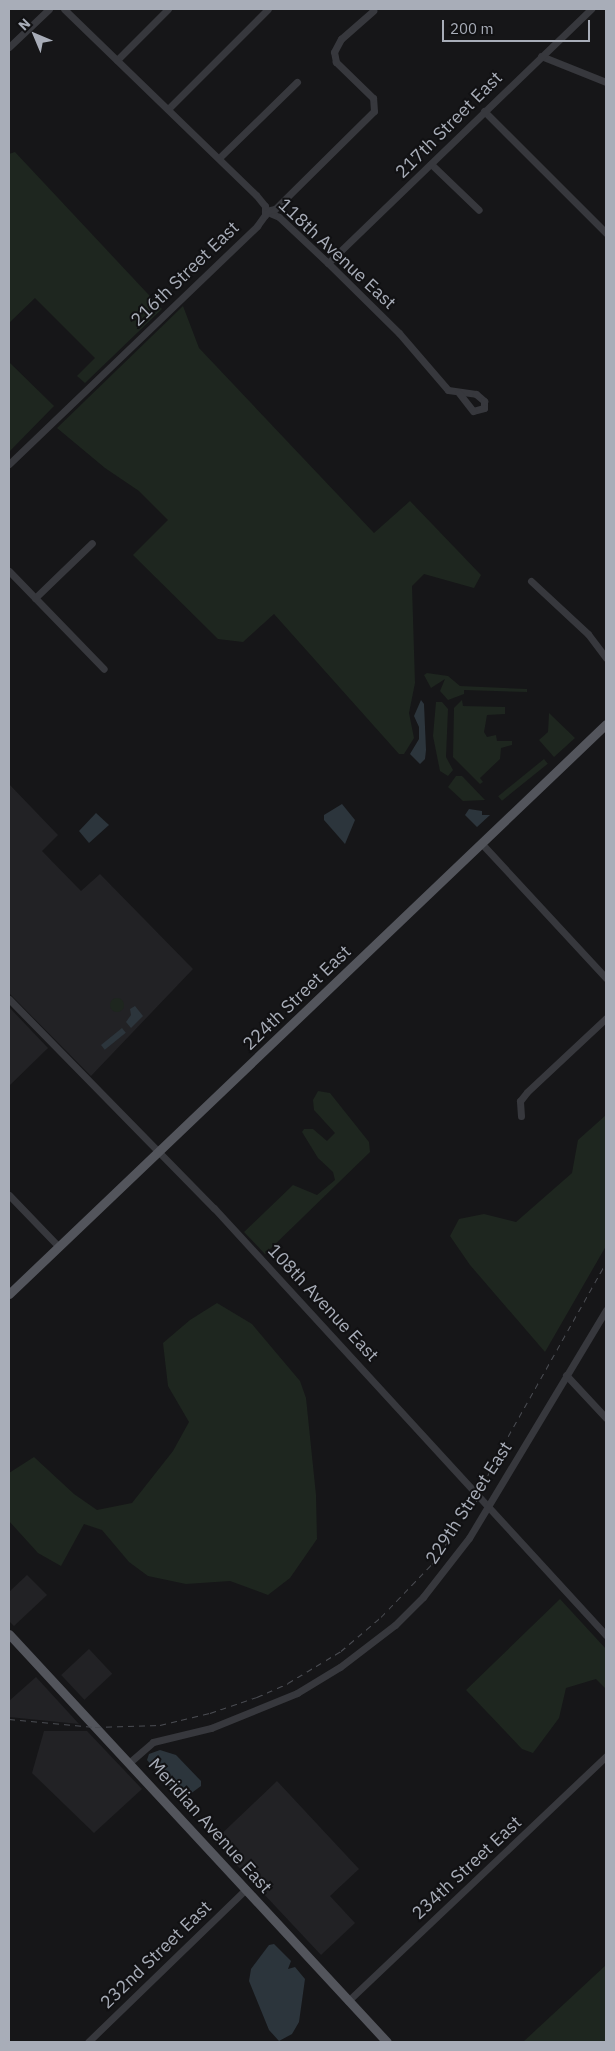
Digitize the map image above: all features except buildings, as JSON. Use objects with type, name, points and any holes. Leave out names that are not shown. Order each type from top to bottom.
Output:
[{"type":"main road","name":"224th Street East","points":[[9,1294],[606,724]]},
{"type":"main road","name":"Meridian Avenue East","points":[[9,1634],[130,1762],[386,2042]]},
{"type":"street","points":[[9,46],[48,9]]},
{"type":"street","name":"118th Avenue East","points":[[64,9],[263,202],[266,212],[279,217],[399,333],[448,390],[459,393]]},
{"type":"street","points":[[117,60],[168,9]]},
{"type":"street","points":[[168,109],[268,9]]},
{"type":"street","name":"217th Street East","points":[[328,263],[541,56],[570,33],[591,9]]},
{"type":"street","name":"216th Street East","points":[[9,464],[257,226],[266,212],[275,209],[370,116],[375,104],[336,62],[334,52],[342,39],[373,11]]},
{"type":"street","points":[[541,56],[606,82]]},
{"type":"street","points":[[219,158],[298,82]]},
{"type":"street","points":[[484,111],[606,233]]},
{"type":"street","points":[[431,164],[479,210]]},
{"type":"street","points":[[35,598],[92,543]]},
{"type":"street","points":[[9,571],[104,669]]},
{"type":"street","points":[[531,581],[588,634],[606,658]]},
{"type":"street","points":[[482,844],[606,978]]},
{"type":"street","name":"108th Avenue East","points":[[9,1000],[242,1238],[606,1635]]},
{"type":"street","points":[[521,1116],[520,1101],[526,1092],[606,1018]]},
{"type":"street","points":[[9,1194],[59,1247]]},
{"type":"street","name":"229th Street East","points":[[130,1762],[153,1742],[211,1728],[286,1698],[355,1657],[395,1625],[423,1597],[453,1561],[606,1310]]},
{"type":"street","points":[[566,1375],[606,1418]]},
{"type":"street","name":"234th Street East","points":[[348,2001],[606,1756]]},
{"type":"street","name":"232nd Street East","points":[[88,2042],[246,1889]]},
{"type":"shaded area","points":[[15,152],[162,309],[85,383],[77,376],[95,358],[35,298],[9,323],[9,154]]},
{"type":"shaded area","points":[[183,306],[199,348],[374,533],[410,501],[481,575],[474,588],[424,574],[412,586],[415,683],[409,713],[414,738],[404,754],[399,754],[274,614],[243,642],[218,639],[133,555],[168,520],[139,491],[105,468],[57,428]]},
{"type":"shaded area","points":[[9,362],[54,406],[9,452]]},
{"type":"shaded area","points":[[427,673],[448,676],[460,686],[527,689],[527,692],[464,690],[464,694],[448,700],[440,691],[445,679],[431,688],[424,675]]},
{"type":"shaded area","points":[[421,700],[424,704],[426,750],[425,759],[420,764],[410,754],[419,739],[419,727],[414,716]]},
{"type":"shaded area","points":[[462,700],[463,706],[505,707],[505,714],[487,715],[484,732],[487,737],[496,735],[497,741],[512,741],[512,745],[501,748],[500,759],[480,778],[483,782],[480,784],[453,757],[454,708]]},
{"type":"shaded area","points":[[436,702],[442,702],[448,709],[446,757],[453,770],[448,776],[440,771],[433,736]]},
{"type":"shaded area","points":[[549,713],[575,738],[554,757],[539,740],[548,732]]},
{"type":"shaded area","points":[[544,759],[548,764],[502,801],[498,796]]},
{"type":"shaded area","points":[[456,776],[462,776],[485,800],[463,801],[448,787]]},
{"type":"shaded area","points":[[9,784],[58,835],[42,851],[81,891],[100,874],[193,969],[91,1076],[9,993]]},
{"type":"shaded area","points":[[342,804],[355,820],[345,844],[324,820],[324,815]]},
{"type":"shaded area","points":[[469,809],[482,811],[482,815],[490,815],[477,827],[465,815]]},
{"type":"shaded area","points":[[96,813],[109,825],[89,843],[79,831]]},
{"type":"shaded area","points":[[114,998],[120,998],[124,1005],[120,1012],[114,1012],[110,1008],[110,1002]]},
{"type":"shaded area","points":[[135,1006],[143,1016],[131,1028],[126,1022],[131,1015],[130,1009]]},
{"type":"shaded area","points":[[9,1007],[48,1048],[9,1086]]},
{"type":"shaded area","points":[[122,1028],[126,1033],[105,1050],[101,1045]]},
{"type":"shaded area","points":[[318,1091],[330,1093],[369,1142],[370,1152],[265,1254],[244,1232],[293,1185],[317,1195],[335,1180],[333,1172],[318,1158],[302,1132],[304,1129],[313,1129],[327,1141],[335,1133],[314,1110],[313,1100]]},
{"type":"shaded area","points":[[606,1115],[606,1246],[545,1352],[470,1265],[450,1236],[459,1219],[484,1214],[516,1222],[572,1173],[578,1140]]},
{"type":"shaded area","points":[[217,1303],[252,1324],[300,1381],[306,1398],[316,1495],[317,1539],[290,1578],[268,1595],[230,1581],[186,1584],[148,1576],[129,1562],[102,1530],[84,1524],[61,1566],[38,1553],[9,1521],[9,1473],[34,1457],[74,1494],[97,1510],[132,1503],[173,1451],[189,1422],[168,1386],[163,1343],[190,1320]]},
{"type":"shaded area","points":[[27,1575],[47,1595],[14,1626],[9,1621],[9,1592]]},
{"type":"shaded area","points":[[560,1599],[606,1649],[606,1689],[596,1679],[566,1688],[559,1718],[533,1753],[522,1749],[466,1690]]},
{"type":"shaded area","points":[[89,1649],[112,1674],[84,1700],[61,1675]]},
{"type":"shaded area","points":[[36,1677],[79,1724],[9,1717],[9,1701]]},
{"type":"shaded area","points":[[44,1731],[87,1731],[142,1789],[94,1833],[32,1773]]},
{"type":"shaded area","points":[[160,1750],[176,1755],[201,1781],[201,1786],[186,1797],[179,1797],[147,1760],[149,1754]]},
{"type":"shaded area","points":[[277,1781],[359,1869],[330,1896],[355,1923],[321,1955],[214,1841]]},
{"type":"shaded area","points":[[274,1944],[291,1961],[288,1969],[295,1967],[305,1979],[299,2022],[292,2034],[279,2041],[269,2030],[249,1981],[251,1969],[269,1945]]},
{"type":"shaded area","points":[[606,1965],[606,2042],[523,2042]]},
{"type":"railway","points":[[9,1719],[95,1727],[160,1725],[210,1713],[257,1697],[288,1683],[341,1651],[381,1617],[432,1564],[480,1496],[492,1465],[606,1263]]}]
